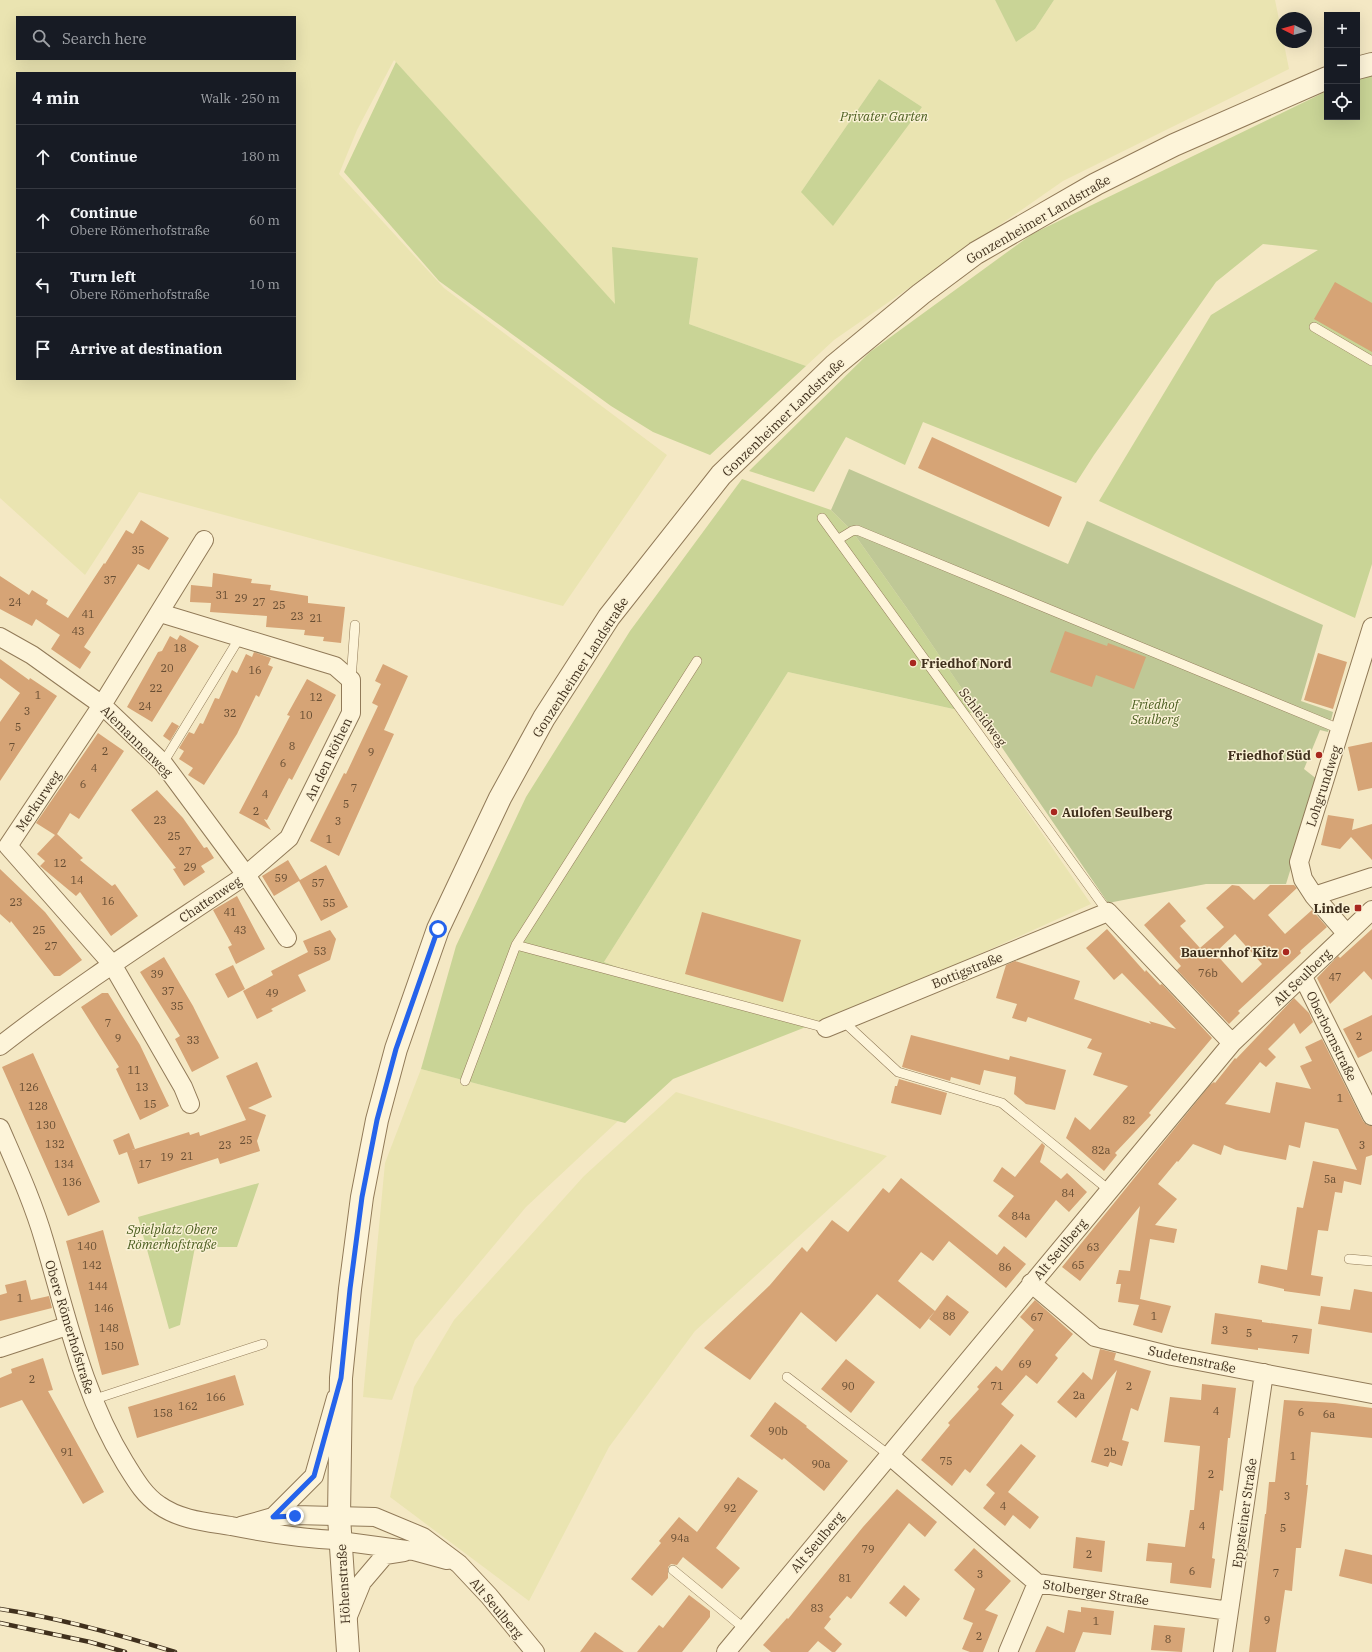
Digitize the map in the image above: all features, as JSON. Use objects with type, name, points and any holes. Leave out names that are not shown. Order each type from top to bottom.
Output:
[{"type":"street","points":[[1360,67],[1372,64]]},
{"type":"street","name":"Gonzenheimer Landstraße","points":[[339,1516],[341,1378],[350,1289],[362,1197],[377,1120],[398,1042],[438,929],[500,798],[544,718],[609,617],[721,475],[836,365],[921,294],[976,253],[1096,184],[1174,145],[1324,79]]},
{"type":"street","points":[[102,705],[204,540]]},
{"type":"street","points":[[160,613],[335,666],[351,680]]},
{"type":"street","name":"Lohgrundweg","points":[[1346,933],[1314,896],[1303,879],[1299,862],[1325,774],[1342,730],[1372,627]]},
{"type":"street","name":"Alemannenweg","points":[[0,637],[32,655],[102,705],[163,763],[246,875]]},
{"type":"street","name":"An den Röthen","points":[[246,875],[289,838],[351,713],[351,680]]},
{"type":"street","name":"Merkurweg","points":[[102,705],[8,846],[112,964]]},
{"type":"street","name":"Chattenweg","points":[[0,1046],[42,1013],[112,964],[246,875],[287,938]]},
{"type":"street","points":[[1314,896],[1372,877]]},
{"type":"street","name":"Alt Seulberg","points":[[726,1652],[1031,1283],[1232,1043],[1303,977],[1346,933],[1372,910]]},
{"type":"street","points":[[1108,912],[1232,1043]]},
{"type":"street","name":"Bottigstraße","points":[[826,1028],[1108,912]]},
{"type":"street","points":[[112,964],[183,1087],[190,1104]]},
{"type":"street","name":"Oberbornstraße","points":[[1303,977],[1372,1116]]},
{"type":"street","name":"Obere Römerhofstraße","points":[[0,1128],[25,1185],[44,1239],[67,1326],[92,1400],[113,1443],[143,1490],[159,1505],[183,1518],[298,1538],[338,1540]]},
{"type":"street","name":"Sudetenstraße","points":[[1031,1283],[1095,1337],[1172,1356],[1372,1394]]},
{"type":"street","points":[[0,1348],[67,1326]]},
{"type":"street","name":"Eppsteiner Straße","points":[[1223,1652],[1264,1374]]},
{"type":"street","name":"Obere Römerhofstraße","points":[[273,1517],[314,1476],[341,1378]]},
{"type":"street","name":"Stolberger Straße","points":[[889,1455],[1037,1583],[1229,1611]]},
{"type":"street","name":"Obere Römerhofstraße","points":[[236,1527],[273,1517],[339,1516]]},
{"type":"street","name":"Alt Seulberg","points":[[339,1516],[375,1518],[423,1538],[459,1564],[489,1596],[535,1652]]},
{"type":"street","name":"Höhenstraße","points":[[339,1516],[338,1540],[348,1652]]},
{"type":"street","points":[[338,1540],[414,1551],[459,1564]]},
{"type":"street","points":[[345,1623],[362,1582],[385,1555],[414,1551]]},
{"type":"street","points":[[1008,1652],[1037,1583]]},
{"type":"lane","points":[[1314,327],[1372,361]]},
{"type":"lane","name":"Schleidweg","points":[[822,518],[839,539],[898,625],[1031,804],[1108,912]]},
{"type":"lane","points":[[839,539],[852,531],[858,530],[1342,730]]},
{"type":"lane","points":[[351,680],[355,625]]},
{"type":"lane","points":[[163,763],[240,637]]},
{"type":"lane","points":[[465,1081],[516,945],[697,662]]},
{"type":"lane","points":[[516,945],[826,1028]]},
{"type":"lane","points":[[843,1022],[898,1072],[1002,1103],[1109,1190]]},
{"type":"lane","points":[[1349,1259],[1372,1261]]},
{"type":"lane","points":[[92,1400],[263,1344]]},
{"type":"lane","points":[[787,1377],[889,1455]]},
{"type":"lane","points":[[673,1570],[745,1629]]},
{"type":"shaded area","points":[[0,0],[995,0],[1016,42],[1035,29],[1054,0],[1275,0],[1277,12],[1276,12],[1276,48],[1285,48],[1289,69],[1063,181],[834,340],[806,366],[689,324],[698,258],[615,305],[394,60],[357,130],[339,174],[444,288],[667,455],[563,606],[139,492],[85,575],[0,498]],"holes":[[[879,79],[922,107],[801,192]]]},
{"type":"shaded area","points":[[788,672],[957,710],[1091,904],[926,978],[811,1025],[665,985],[604,962]]},
{"type":"shaded area","points":[[421,1069],[618,1121],[526,1207],[415,1340],[392,1400],[363,1397],[385,1163]]},
{"type":"shaded area","points":[[676,1092],[887,1156],[695,1331],[609,1447],[529,1601],[390,1497],[414,1387],[454,1320],[584,1176]]},
{"type":"green space","points":[[995,0],[1054,0],[1035,29],[1016,42]]},
{"type":"green space","points":[[396,62],[615,304],[612,247],[698,258],[689,324],[806,366],[710,455],[653,432],[611,406],[439,281],[344,172]]},
{"type":"green space","points":[[1372,76],[1372,564],[1355,618],[1099,501],[1211,315],[1318,250],[1263,244],[1216,282],[1094,455],[1076,483],[923,422],[905,465],[846,437],[814,492],[749,471],[870,352],[1032,234],[1324,92],[1324,120],[1360,120],[1360,78]]},
{"type":"green space","name":"Privater Garten","points":[[879,79],[922,107],[833,226],[801,192]]},
{"type":"green space","name":"Friedhof Seulberg","points":[[849,469],[1068,564],[1087,521],[1323,625],[1301,701],[1333,712],[1328,732],[1320,730],[1304,769],[1318,780],[1286,884],[1206,884],[1108,903],[911,614],[852,531],[831,510]]},
{"type":"green space","points":[[742,479],[831,510],[852,531],[980,715],[788,672],[604,962],[665,985],[811,1025],[673,1079],[625,1123],[421,1069],[456,946],[526,797],[630,631]]},
{"type":"green space","name":"Spielplatz Obere Römerhofstraße","points":[[259,1183],[237,1247],[195,1247],[180,1325],[169,1329],[138,1217]]},
{"type":"building","points":[[1335,282],[1372,303],[1372,352],[1314,319]]},
{"type":"building","points":[[932,437],[1062,497],[1049,527],[918,468]]},
{"type":"building","points":[[141,520],[169,538],[149,570],[138,564],[84,647],[91,652],[80,669],[51,649],[60,635],[36,619],[32,626],[0,609],[0,576],[29,595],[32,590],[48,600],[46,604],[68,618],[126,530],[133,534]]},
{"type":"building","points":[[213,573],[252,579],[251,583],[271,585],[270,590],[308,596],[308,603],[345,607],[341,643],[323,641],[324,637],[304,635],[305,630],[266,627],[267,616],[210,612],[211,603],[190,602],[191,585],[212,587]]},
{"type":"building","points":[[1065,631],[1107,646],[1108,643],[1146,657],[1134,689],[1096,675],[1092,687],[1050,672]]},
{"type":"building","points":[[180,635],[199,646],[152,722],[127,707],[158,652],[162,651],[170,636],[177,640]]},
{"type":"building","points":[[254,652],[271,658],[268,665],[273,667],[259,697],[256,695],[237,734],[204,785],[188,775],[193,768],[179,759],[184,751],[179,748],[189,732],[194,734],[200,723],[203,724],[215,698],[219,699],[232,670],[237,673],[246,654],[252,657]]},
{"type":"building","points":[[1318,653],[1347,662],[1333,709],[1304,700]]},
{"type":"building","points":[[0,659],[29,680],[30,678],[57,696],[0,781],[0,722],[20,693],[0,678]]},
{"type":"building","points":[[383,664],[408,676],[384,730],[394,734],[339,856],[310,841],[344,773],[346,774],[378,706],[372,703],[381,684],[375,681]]},
{"type":"building","points":[[307,679],[336,695],[292,780],[289,778],[267,820],[264,819],[271,830],[239,813],[290,716],[287,715]]},
{"type":"building","points":[[172,722],[179,726],[170,741],[163,736]]},
{"type":"building","points":[[98,733],[124,751],[79,819],[70,813],[57,834],[83,858],[80,860],[112,886],[115,884],[138,916],[111,936],[80,892],[76,896],[40,866],[45,861],[37,854],[55,835],[36,823]]},
{"type":"building","points":[[1372,742],[1372,788],[1358,791],[1348,747]]},
{"type":"building","points":[[157,790],[183,818],[204,848],[207,847],[214,858],[201,866],[205,872],[184,886],[173,869],[176,868],[131,810]]},
{"type":"building","points":[[1328,815],[1354,819],[1352,830],[1372,824],[1372,860],[1351,837],[1340,849],[1321,845]]},
{"type":"building","points":[[288,860],[300,880],[326,865],[348,907],[321,921],[299,881],[274,896],[262,876]]},
{"type":"building","points":[[0,869],[45,912],[82,960],[60,976],[54,976],[11,921],[10,923],[0,914]]},
{"type":"building","points":[[1232,885],[1239,886],[1254,900],[1270,885],[1294,885],[1297,888],[1268,915],[1285,934],[1312,910],[1327,927],[1238,1011],[1240,1013],[1229,1024],[1177,970],[1181,966],[1144,925],[1169,902],[1186,921],[1180,926],[1200,948],[1224,927],[1206,908]],"holes":[[[1235,934],[1262,964],[1242,983],[1215,953]]]},
{"type":"building","points":[[237,896],[265,949],[236,964],[228,947],[232,945],[213,910]]},
{"type":"building","points":[[702,912],[801,940],[783,1002],[685,974]]},
{"type":"building","points":[[1107,929],[1145,972],[1146,970],[1160,985],[1162,984],[1212,1038],[1149,1113],[1151,1115],[1115,1153],[1117,1155],[1104,1171],[1066,1138],[1075,1117],[1090,1130],[1128,1086],[1093,1075],[1102,1053],[1087,1048],[1092,1039],[1028,1017],[1026,1022],[1012,1018],[1017,1004],[996,998],[1006,965],[1015,961],[1080,981],[1074,999],[1151,1024],[1149,1021],[1176,1029],[1122,973],[1114,980],[1086,948]]},
{"type":"building","points":[[1372,929],[1372,980],[1364,971],[1330,1004],[1317,978],[1338,956],[1340,958]]},
{"type":"building","points":[[330,930],[336,939],[330,960],[298,975],[306,991],[271,1009],[273,1011],[257,1019],[243,991],[273,975],[271,971],[308,952],[303,941]]},
{"type":"building","points":[[164,957],[193,1006],[219,1058],[192,1072],[175,1039],[180,1036],[140,972]]},
{"type":"building","points":[[233,965],[245,989],[228,998],[215,974]]},
{"type":"building","points":[[102,993],[108,993],[140,1045],[169,1106],[140,1120],[116,1069],[119,1067],[81,1007]]},
{"type":"building","points":[[1294,998],[1309,1013],[1313,1022],[1300,1034],[1294,1023],[1268,1049],[1276,1057],[1266,1067],[1260,1062],[1225,1104],[1270,1113],[1276,1082],[1311,1089],[1300,1066],[1312,1061],[1305,1047],[1322,1039],[1363,1121],[1367,1125],[1372,1126],[1372,1155],[1366,1157],[1361,1185],[1344,1181],[1342,1193],[1335,1192],[1328,1231],[1318,1230],[1311,1275],[1323,1277],[1320,1296],[1284,1291],[1284,1289],[1258,1283],[1261,1265],[1287,1270],[1297,1207],[1303,1208],[1313,1161],[1357,1170],[1338,1129],[1305,1122],[1300,1148],[1289,1145],[1286,1160],[1236,1150],[1224,1145],[1221,1155],[1193,1144],[1178,1162],[1177,1161],[1158,1184],[1177,1199],[1155,1225],[1177,1229],[1174,1243],[1150,1239],[1140,1299],[1171,1306],[1162,1333],[1133,1325],[1139,1305],[1118,1302],[1121,1284],[1116,1284],[1119,1270],[1130,1271],[1140,1206],[1080,1281],[1062,1267],[1210,1085],[1214,1082],[1215,1083],[1235,1058],[1236,1059]]},
{"type":"building","points":[[1372,1015],[1372,1051],[1358,1058],[1343,1029]]},
{"type":"building","points":[[911,1035],[1009,1060],[1010,1056],[1066,1070],[1055,1110],[1026,1104],[1014,1094],[1016,1077],[984,1070],[980,1085],[951,1077],[950,1081],[902,1067]]},
{"type":"building","points":[[33,1053],[100,1202],[68,1216],[2,1067]]},
{"type":"building","points":[[257,1062],[272,1097],[248,1108],[266,1115],[257,1141],[260,1151],[220,1164],[218,1158],[138,1184],[127,1152],[119,1155],[113,1140],[129,1133],[135,1149],[132,1150],[189,1132],[190,1135],[199,1132],[200,1136],[246,1120],[226,1076]]},
{"type":"building","points":[[899,1079],[947,1093],[941,1115],[891,1103],[895,1086],[897,1086]]},
{"type":"building","points":[[1042,1143],[1045,1146],[1040,1162],[1061,1179],[1067,1173],[1087,1192],[1069,1212],[1056,1200],[1026,1238],[998,1216],[1014,1196],[993,1181],[1002,1167],[1015,1177]]},
{"type":"building","points":[[901,1178],[997,1255],[1004,1246],[1026,1264],[1006,1288],[949,1241],[933,1261],[921,1252],[898,1281],[935,1311],[920,1329],[877,1294],[836,1342],[801,1312],[750,1380],[704,1348],[770,1285],[802,1247],[807,1252],[832,1220],[848,1232],[883,1188],[889,1193]]},
{"type":"building","points":[[103,1230],[139,1365],[102,1375],[66,1241]]},
{"type":"building","points":[[26,1280],[31,1300],[49,1296],[52,1308],[0,1321],[0,1295],[7,1293],[5,1285]]},
{"type":"building","points":[[1354,1289],[1372,1292],[1372,1333],[1318,1324],[1321,1306],[1350,1310]]},
{"type":"building","points":[[947,1295],[969,1312],[950,1336],[929,1319]]},
{"type":"building","points":[[1035,1300],[1073,1334],[1055,1355],[1058,1358],[1037,1384],[1026,1375],[1001,1404],[1014,1415],[970,1473],[965,1469],[952,1486],[921,1460],[950,1425],[948,1423],[979,1389],[977,1387],[996,1366],[1002,1371],[1034,1330],[1020,1317]]},
{"type":"building","points":[[1215,1313],[1262,1320],[1262,1322],[1312,1329],[1309,1354],[1211,1344]]},
{"type":"building","points":[[1100,1349],[1116,1353],[1114,1360],[1151,1371],[1138,1411],[1131,1408],[1122,1440],[1129,1442],[1122,1466],[1110,1462],[1108,1467],[1091,1462],[1117,1370],[1076,1418],[1057,1402],[1083,1372],[1092,1380]]},
{"type":"building","points":[[43,1358],[53,1390],[48,1391],[104,1492],[83,1504],[22,1400],[0,1408],[0,1378],[12,1373],[11,1369]]},
{"type":"building","points":[[846,1359],[875,1382],[851,1413],[821,1389]]},
{"type":"building","points":[[235,1375],[244,1405],[137,1438],[128,1407]]},
{"type":"building","points":[[1202,1384],[1236,1388],[1230,1438],[1228,1438],[1223,1491],[1220,1490],[1212,1558],[1215,1559],[1211,1588],[1170,1583],[1172,1563],[1146,1561],[1148,1543],[1185,1547],[1190,1510],[1194,1510],[1200,1446],[1164,1442],[1170,1397],[1201,1400]]},
{"type":"building","points":[[1284,1400],[1335,1403],[1372,1408],[1372,1438],[1311,1432],[1306,1485],[1308,1485],[1301,1548],[1296,1548],[1292,1591],[1285,1590],[1276,1652],[1249,1652],[1269,1482],[1275,1482]]},
{"type":"building","points":[[775,1402],[807,1426],[806,1427],[848,1461],[824,1491],[784,1458],[782,1460],[750,1436]]},
{"type":"building","points":[[1021,1444],[1036,1456],[1008,1492],[1039,1517],[1030,1529],[1013,1515],[1005,1526],[983,1508],[995,1493],[986,1485]]},
{"type":"building","points":[[738,1477],[758,1491],[716,1548],[740,1568],[722,1589],[683,1557],[677,1565],[671,1564],[668,1567],[668,1578],[652,1596],[631,1579],[661,1543],[659,1541],[679,1517],[697,1532]]},
{"type":"building","points":[[897,1489],[937,1522],[925,1537],[909,1523],[851,1599],[847,1596],[829,1617],[831,1619],[824,1628],[842,1644],[835,1652],[832,1652],[818,1641],[808,1652],[771,1652],[763,1645],[787,1618],[788,1619],[863,1527]]},
{"type":"building","points":[[1076,1537],[1105,1541],[1102,1572],[1073,1568]]},
{"type":"building","points":[[974,1548],[1011,1581],[985,1610],[998,1615],[983,1652],[970,1652],[962,1649],[973,1623],[963,1619],[975,1589],[954,1570]]},
{"type":"building","points":[[1345,1549],[1372,1555],[1372,1584],[1339,1576]]},
{"type":"building","points":[[904,1585],[920,1599],[906,1617],[889,1603]]},
{"type":"building","points":[[689,1595],[710,1611],[710,1617],[682,1652],[637,1652],[659,1625],[663,1628]]},
{"type":"building","points":[[1081,1607],[1114,1611],[1111,1635],[1083,1632],[1075,1652],[1035,1652],[1047,1626],[1064,1633],[1068,1610],[1081,1612]]},
{"type":"building","points":[[1154,1625],[1185,1628],[1182,1652],[1151,1650]]},
{"type":"building","points":[[595,1632],[624,1652],[580,1652]]},
{"type":"railway","points":[[0,1609],[88,1627],[175,1652]]},
{"type":"railway","points":[[0,1623],[90,1642],[125,1652]]},
{"type":"place","name":"Friedhof Nord","points":[[913,663]]},
{"type":"place","name":"Friedhof Süd","points":[[1319,755]]},
{"type":"place","name":"Aulofen Seulberg","points":[[1054,812]]},
{"type":"place","name":"Linde","points":[[1358,908]]},
{"type":"place","name":"Bauernhof Kitz","points":[[1286,952]]},
{"type":"route","points":[[295,1516],[273,1517],[314,1476],[341,1378],[350,1289],[362,1197],[377,1120],[396,1049],[438,929]]}]
